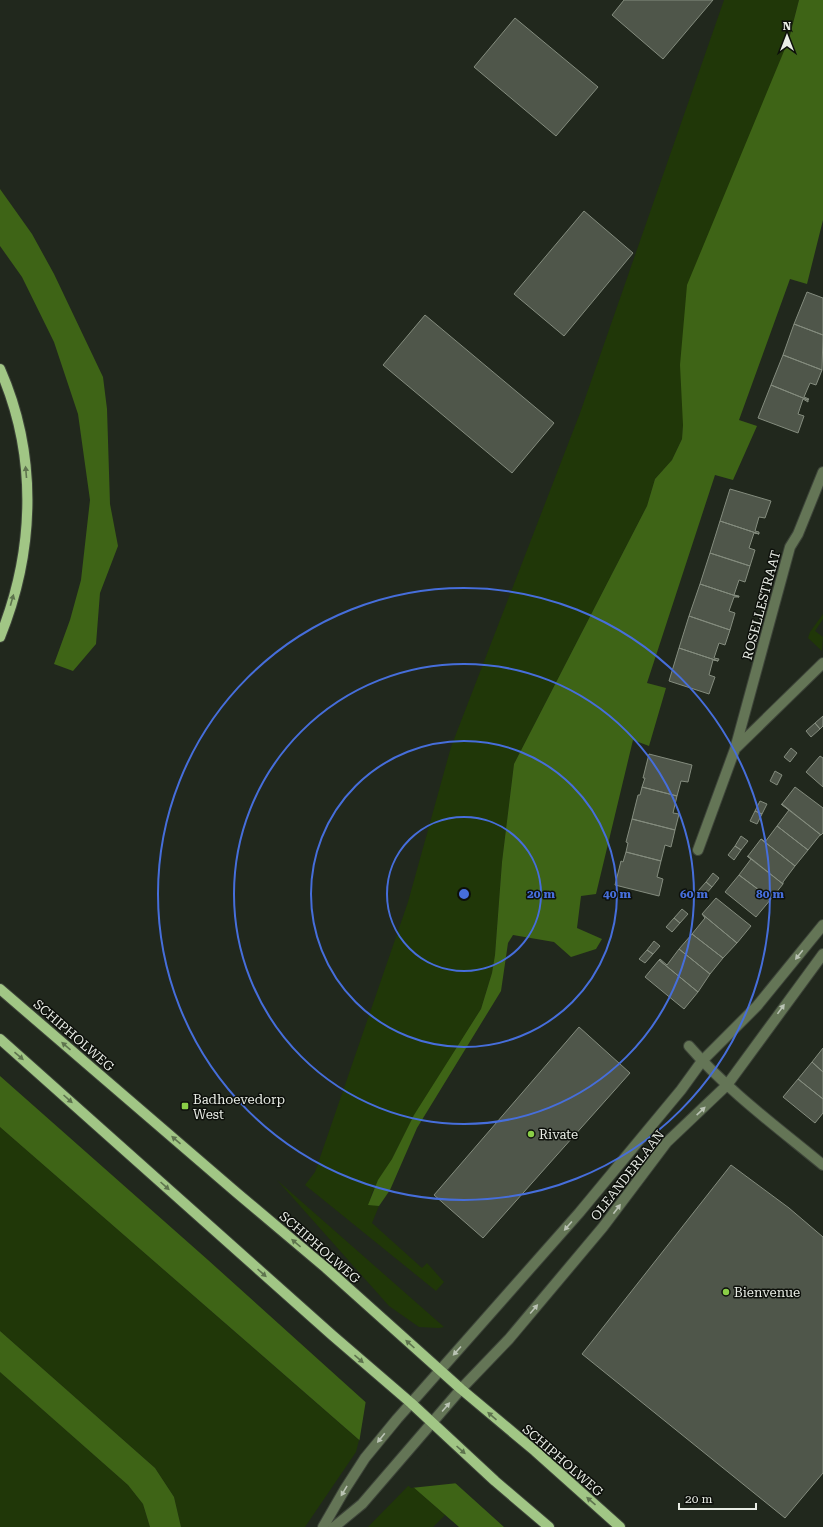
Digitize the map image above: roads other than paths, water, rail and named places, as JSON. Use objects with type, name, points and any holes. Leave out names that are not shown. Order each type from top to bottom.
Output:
[{"type":"main road","points":[[0,369],[14,406],[23,441],[28,512],[25,544],[18,581],[0,637]]},
{"type":"main road","name":"SCHIPHOLWEG","points":[[0,989],[326,1268],[461,1389],[620,1527]]},
{"type":"main road","points":[[0,1039],[549,1527]]},
{"type":"street","name":"ROSELLESTRAAT","points":[[698,850],[735,749],[790,546],[798,534],[823,472]]},
{"type":"street","name":"ROSELLESTRAAT","points":[[735,749],[823,663]]},
{"type":"street","name":"OLEANDERLAAN","points":[[323,1527],[365,1458],[397,1419],[579,1213],[681,1090],[702,1061],[757,1006],[823,924]]},
{"type":"street","name":"OLEANDERLAAN","points":[[334,1527],[362,1504],[461,1389],[509,1339],[593,1239],[667,1142],[728,1085],[823,954]]},
{"type":"street","points":[[689,1046],[702,1061],[728,1085],[823,1165]]},
{"type":"place","name":"Badhoevedorp West","points":[[185,1106]]},
{"type":"place","name":"Rivate","points":[[531,1134]]},
{"type":"place","name":"Bienvenue","points":[[726,1292]]}]
